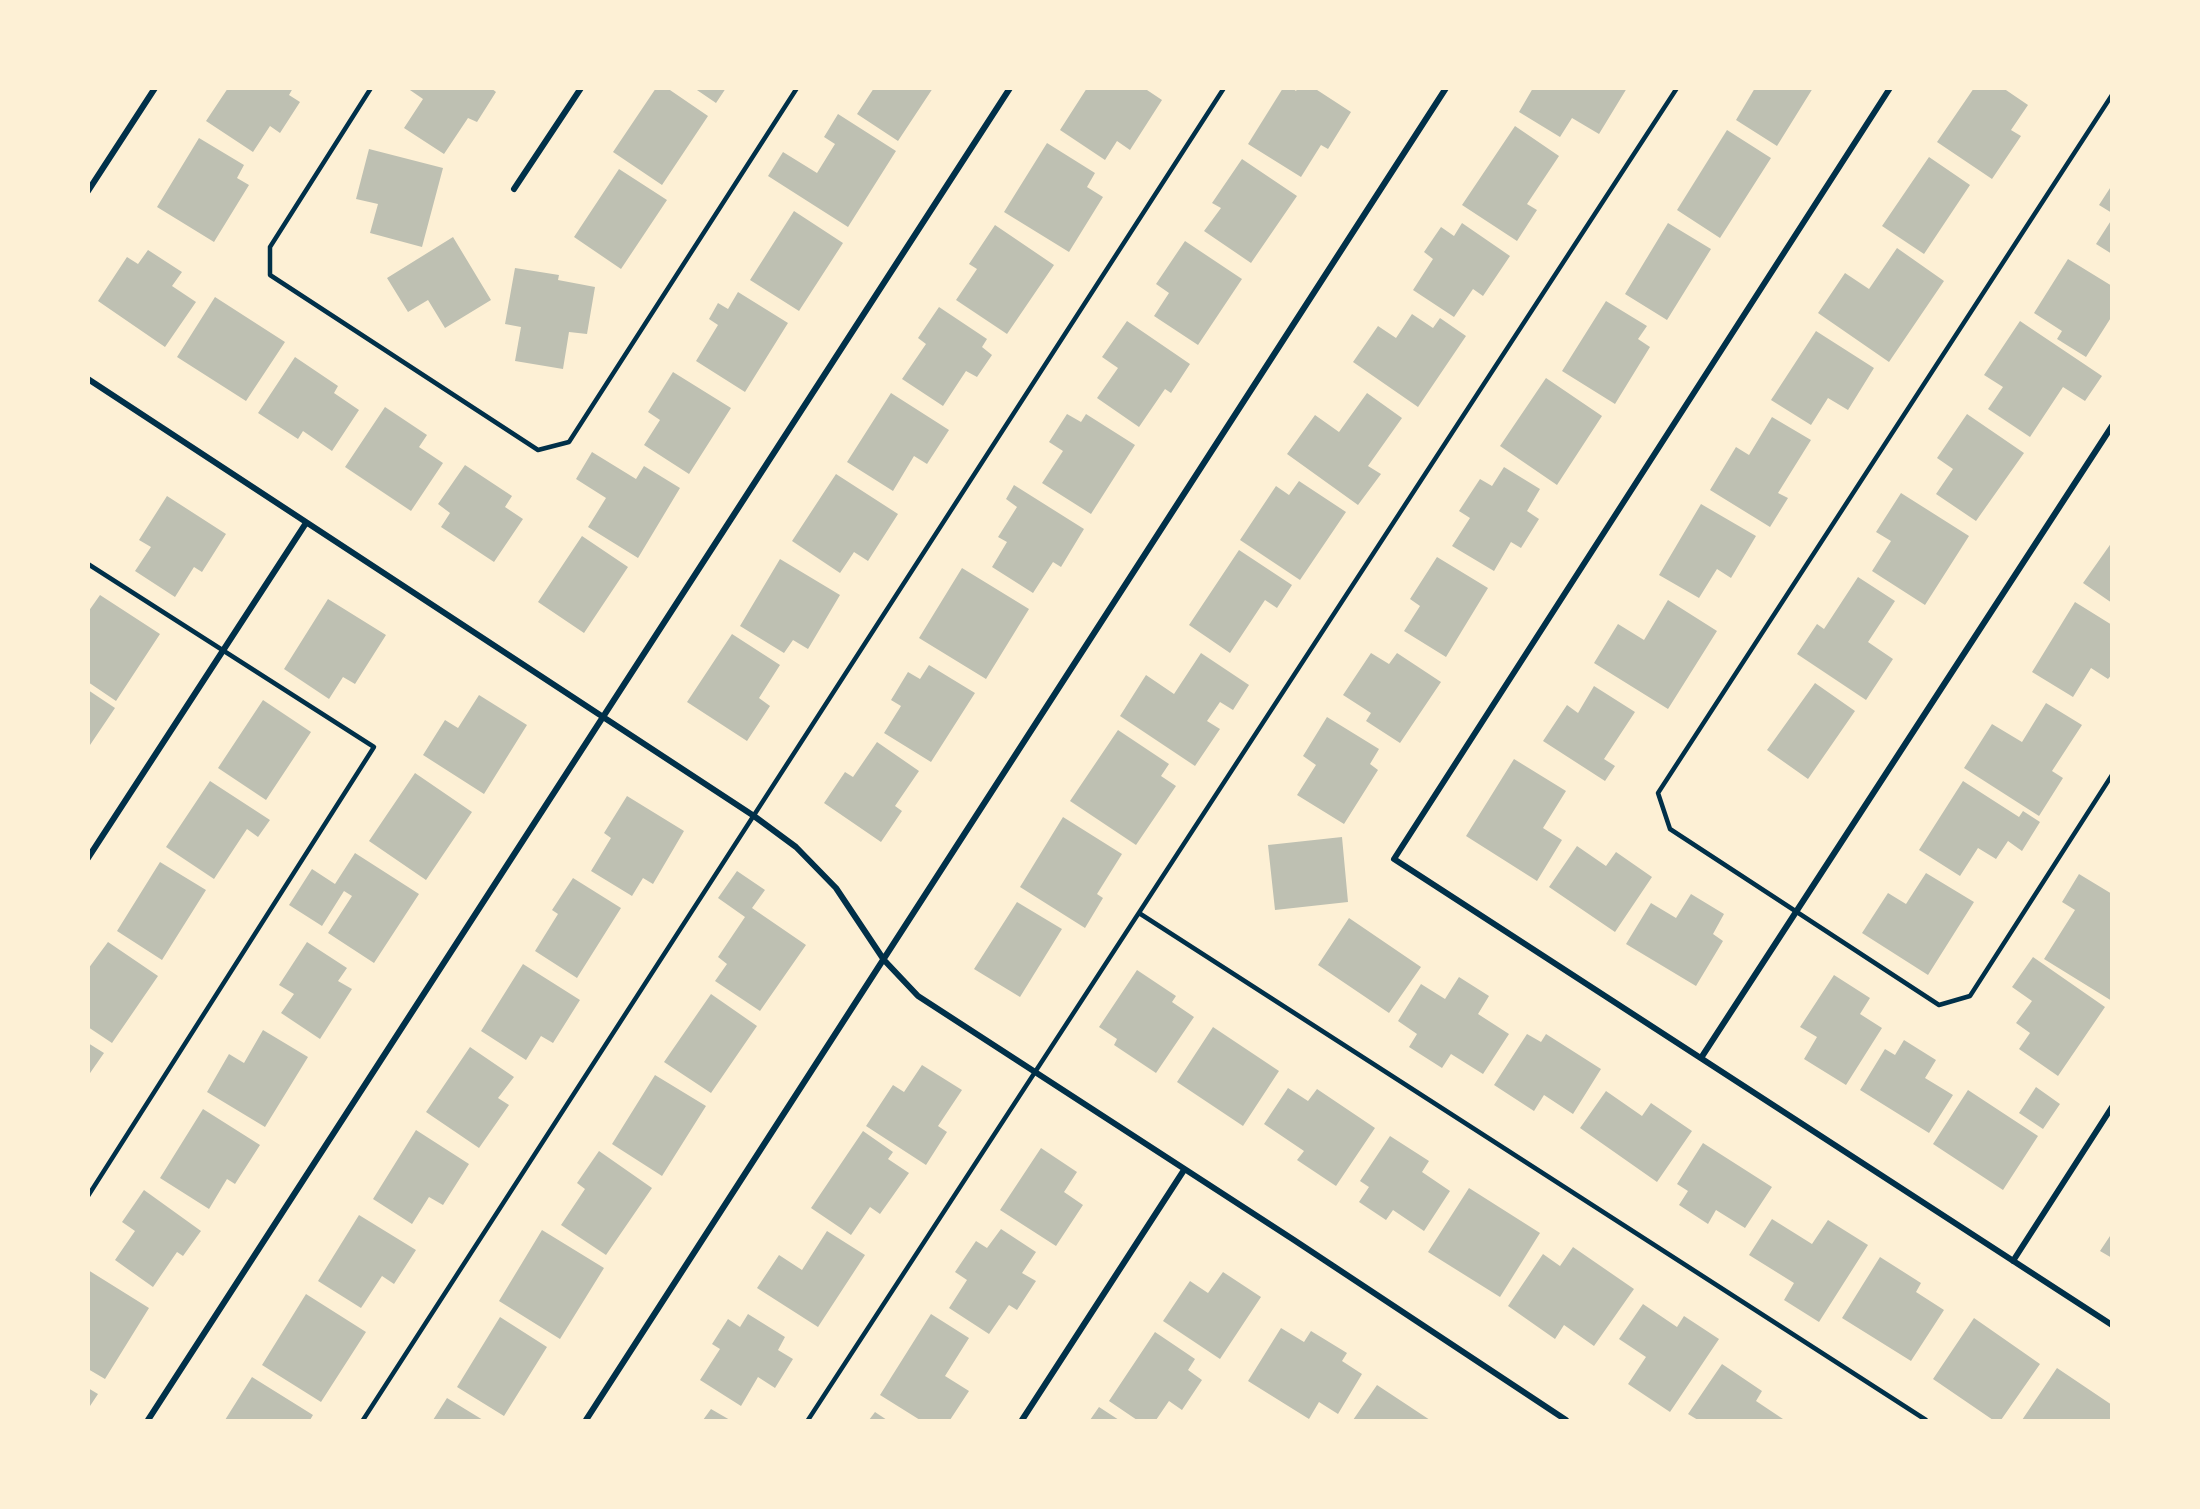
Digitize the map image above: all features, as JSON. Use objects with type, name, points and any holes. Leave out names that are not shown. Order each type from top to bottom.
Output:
[{"type":"street","points":[[88,191],[155,88]]},
{"type":"street","points":[[514,189],[581,88]]},
{"type":"street","points":[[148,1420],[1010,88]]},
{"type":"street","points":[[586,1420],[1446,88]]},
{"type":"street","points":[[1890,88],[1394,859],[2112,1325]]},
{"type":"street","points":[[88,379],[754,816],[796,847],[836,888],[884,960],[918,996],[1566,1420]]},
{"type":"street","points":[[1701,1058],[2112,426]]},
{"type":"street","points":[[88,858],[306,523]]},
{"type":"street","points":[[2013,1260],[2112,1107]]},
{"type":"street","points":[[1022,1420],[1184,1170]]},
{"type":"lane","points":[[371,88],[270,247],[270,275],[538,450],[569,442],[797,88]]},
{"type":"lane","points":[[363,1420],[1224,88]]},
{"type":"lane","points":[[808,1420],[1677,88]]},
{"type":"lane","points":[[2112,95],[1658,794],[1670,829],[1938,1005],[1970,996],[2112,775]]},
{"type":"lane","points":[[88,564],[374,747],[88,1196]]},
{"type":"lane","points":[[1139,913],[1926,1420]]},
{"type":"building","points":[[228,88],[293,88],[289,95],[300,102],[280,133],[270,126],[253,152],[206,121]]},
{"type":"building","points":[[407,88],[491,88],[496,92],[477,122],[468,118],[444,154],[404,128],[423,99]]},
{"type":"building","points":[[656,88],[667,88],[708,116],[662,185],[613,152]]},
{"type":"building","points":[[694,88],[726,88],[716,103]]},
{"type":"building","points":[[874,88],[933,88],[898,141],[857,114]]},
{"type":"building","points":[[1087,88],[1144,88],[1162,100],[1130,150],[1117,141],[1105,160],[1060,130]]},
{"type":"building","points":[[1283,88],[1292,88],[1296,91],[1298,88],[1314,88],[1351,112],[1328,149],[1321,145],[1301,177],[1248,144]]},
{"type":"building","points":[[1533,88],[1627,88],[1599,134],[1572,118],[1560,137],[1519,112]]},
{"type":"building","points":[[1755,88],[1813,88],[1777,146],[1736,120]]},
{"type":"building","points":[[1974,88],[2003,88],[2028,105],[2011,130],[2021,136],[1992,179],[1937,142]]},
{"type":"building","points":[[838,114],[896,151],[848,227],[768,176],[783,152],[817,173],[835,144],[824,137]]},
{"type":"building","points":[[1515,126],[1559,156],[1527,204],[1537,210],[1517,241],[1462,205]]},
{"type":"building","points":[[1727,130],[1771,158],[1720,238],[1677,210]]},
{"type":"building","points":[[199,138],[244,165],[237,178],[249,185],[214,242],[157,207]]},
{"type":"building","points":[[1047,143],[1095,173],[1087,187],[1103,197],[1069,252],[1004,212]]},
{"type":"building","points":[[369,149],[443,168],[422,247],[370,233],[378,204],[356,199]]},
{"type":"building","points":[[1929,157],[1970,185],[1924,254],[1882,226]]},
{"type":"building","points":[[1242,159],[1297,196],[1251,263],[1204,231],[1221,208],[1212,203]]},
{"type":"building","points":[[619,169],[667,200],[621,269],[574,237]]},
{"type":"building","points":[[2112,185],[2112,213],[2099,205]]},
{"type":"building","points":[[794,211],[843,243],[799,311],[750,280]]},
{"type":"building","points":[[2112,219],[2112,254],[2096,244]]},
{"type":"building","points":[[1462,223],[1510,256],[1483,296],[1473,289],[1454,317],[1413,290],[1433,259],[1424,252],[1441,227],[1454,236]]},
{"type":"building","points":[[1668,223],[1711,249],[1667,320],[1625,294]]},
{"type":"building","points":[[995,225],[1054,265],[1007,334],[956,300],[977,269],[969,264]]},
{"type":"building","points":[[453,237],[491,300],[445,328],[428,300],[408,312],[387,278]]},
{"type":"building","points":[[1185,241],[1242,279],[1198,345],[1154,316],[1169,293],[1156,284]]},
{"type":"building","points":[[1897,248],[1944,281],[1889,362],[1818,313],[1845,273],[1869,289]]},
{"type":"building","points":[[148,250],[182,272],[172,286],[196,302],[165,347],[98,301],[127,257],[138,264]]},
{"type":"building","points":[[2068,259],[2112,286],[2112,316],[2086,357],[2057,339],[2062,331],[2034,313]]},
{"type":"building","points":[[515,268],[559,275],[558,280],[595,287],[587,334],[569,332],[563,369],[515,361],[521,327],[505,324]]},
{"type":"building","points":[[738,292],[788,323],[745,392],[696,361],[718,325],[709,319],[718,303],[728,309]]},
{"type":"building","points":[[215,297],[285,342],[246,401],[177,357]]},
{"type":"building","points":[[1606,301],[1647,326],[1638,339],[1650,347],[1615,404],[1562,371]]},
{"type":"building","points":[[939,307],[987,339],[982,347],[992,355],[977,377],[966,371],[943,406],[902,379],[926,344],[918,338]]},
{"type":"building","points":[[1412,314],[1433,328],[1440,318],[1466,336],[1418,407],[1353,362],[1378,326],[1396,338]]},
{"type":"building","points":[[1127,321],[1190,364],[1171,393],[1165,389],[1139,427],[1097,398],[1118,368],[1102,357]]},
{"type":"building","points":[[2020,321],[2102,376],[2085,401],[2063,387],[2030,437],[1988,409],[2003,387],[1984,375]]},
{"type":"building","points":[[1816,331],[1874,368],[1848,410],[1828,398],[1811,425],[1771,400]]},
{"type":"building","points":[[295,357],[338,386],[334,393],[359,410],[332,451],[303,431],[298,439],[258,413]]},
{"type":"building","points":[[673,372],[731,408],[689,474],[644,445],[660,420],[648,412]]},
{"type":"building","points":[[1546,378],[1602,416],[1557,485],[1500,446]]},
{"type":"building","points":[[891,393],[949,430],[927,464],[914,456],[893,491],[847,462]]},
{"type":"building","points":[[1367,393],[1402,418],[1368,466],[1381,474],[1358,505],[1287,454],[1315,415],[1339,432]]},
{"type":"building","points":[[385,407],[427,435],[419,447],[443,463],[411,511],[345,467]]},
{"type":"building","points":[[1067,414],[1081,422],[1086,414],[1135,445],[1091,514],[1042,483],[1063,451],[1049,442]]},
{"type":"building","points":[[1967,414],[2024,453],[1976,521],[1936,494],[1953,469],[1937,458]]},
{"type":"building","points":[[1772,417],[1811,440],[1778,493],[1788,498],[1770,527],[1710,490],[1736,447],[1749,455]]},
{"type":"building","points":[[592,452],[636,479],[644,466],[680,488],[638,558],[588,527],[606,498],[576,479]]},
{"type":"building","points":[[465,465],[512,496],[505,507],[523,519],[494,562],[441,527],[450,513],[438,504]]},
{"type":"building","points":[[1504,467],[1540,489],[1527,511],[1539,519],[1521,548],[1511,542],[1494,571],[1452,546],[1470,518],[1459,511],[1480,479],[1492,486]]},
{"type":"building","points":[[836,474],[898,514],[868,561],[854,552],[840,573],[792,541]]},
{"type":"building","points":[[1299,481],[1346,512],[1300,580],[1240,540],[1276,486],[1289,495]]},
{"type":"building","points":[[1014,485],[1084,529],[1061,567],[1053,562],[1033,593],[992,567],[1007,542],[998,537],[1017,507],[1006,499]]},
{"type":"building","points":[[1901,493],[1969,536],[1925,605],[1872,571],[1891,541],[1876,532]]},
{"type":"building","points":[[167,496],[226,534],[202,572],[194,567],[175,597],[135,571],[151,547],[139,540]]},
{"type":"building","points":[[1701,504],[1756,536],[1731,578],[1717,569],[1699,598],[1659,575]]},
{"type":"building","points":[[582,536],[628,567],[584,633],[538,602]]},
{"type":"building","points":[[2112,542],[2112,603],[2083,583]]},
{"type":"building","points":[[1239,550],[1292,585],[1277,608],[1265,600],[1230,653],[1189,625]]},
{"type":"building","points":[[1437,557],[1488,588],[1446,657],[1404,631],[1420,606],[1410,599]]},
{"type":"building","points":[[780,559],[840,595],[808,649],[793,640],[784,653],[740,626]]},
{"type":"building","points":[[962,568],[1029,609],[986,679],[919,638]]},
{"type":"building","points":[[1858,577],[1895,601],[1868,642],[1893,659],[1866,700],[1797,654],[1817,624],[1824,629]]},
{"type":"building","points":[[100,595],[160,634],[116,701],[88,682],[88,612]]},
{"type":"building","points":[[328,599],[386,635],[355,684],[343,677],[329,699],[284,669]]},
{"type":"building","points":[[1668,600],[1717,631],[1668,709],[1594,663],[1618,624],[1644,640]]},
{"type":"building","points":[[2075,602],[2112,625],[2112,674],[2108,679],[2091,668],[2073,697],[2032,672]]},
{"type":"building","points":[[732,634],[780,665],[759,698],[770,706],[747,741],[687,702]]},
{"type":"building","points":[[1201,653],[1249,685],[1233,710],[1220,702],[1207,721],[1220,729],[1195,766],[1120,716],[1146,675],[1174,694]]},
{"type":"building","points":[[1371,653],[1389,664],[1397,653],[1441,682],[1400,743],[1366,721],[1371,713],[1343,695]]},
{"type":"building","points":[[929,665],[975,693],[931,762],[884,733],[901,706],[891,700],[908,672],[920,679]]},
{"type":"building","points":[[1815,683],[1855,711],[1808,779],[1767,750]]},
{"type":"building","points":[[1594,686],[1635,712],[1604,759],[1615,766],[1605,781],[1543,741],[1567,705],[1578,713]]},
{"type":"building","points":[[88,690],[115,708],[88,748]]},
{"type":"building","points":[[479,695],[527,725],[484,794],[423,755],[445,720],[458,728]]},
{"type":"building","points":[[263,700],[311,732],[266,800],[218,768]]},
{"type":"building","points":[[2046,703],[2082,725],[2052,771],[2063,778],[2039,816],[1964,768],[1992,724],[2022,742]]},
{"type":"building","points":[[1327,717],[1379,749],[1370,764],[1378,770],[1344,824],[1297,795],[1316,765],[1303,756]]},
{"type":"building","points":[[1118,730],[1169,764],[1161,776],[1176,786],[1136,845],[1070,801]]},
{"type":"building","points":[[877,742],[919,771],[895,806],[902,811],[881,842],[824,803],[845,772],[853,777]]},
{"type":"building","points":[[1514,759],[1566,791],[1543,828],[1562,840],[1537,881],[1466,836]]},
{"type":"building","points":[[415,773],[472,812],[426,880],[369,841]]},
{"type":"building","points":[[210,781],[270,820],[258,837],[247,829],[214,879],[166,847]]},
{"type":"building","points":[[1963,781],[2019,817],[2023,811],[2040,822],[2022,851],[2008,841],[1996,859],[1978,848],[1960,876],[1919,850]]},
{"type":"building","points":[[627,796],[684,831],[653,884],[643,878],[632,896],[591,871],[611,838],[604,833]]},
{"type":"building","points":[[1063,817],[1122,854],[1097,894],[1103,898],[1085,928],[1020,887]]},
{"type":"building","points":[[1342,837],[1348,902],[1275,910],[1268,845]]},
{"type":"building","points":[[1577,846],[1606,866],[1616,852],[1652,877],[1615,932],[1549,887]]},
{"type":"building","points":[[355,853],[419,894],[374,963],[328,933],[352,896],[344,891],[322,926],[289,905],[312,869],[335,884]]},
{"type":"building","points":[[160,862],[206,890],[162,960],[117,931]]},
{"type":"building","points":[[737,871],[765,890],[752,908],[806,945],[760,1011],[715,981],[727,964],[718,957],[745,917],[718,898]]},
{"type":"building","points":[[1926,873],[1974,902],[1928,975],[1862,933],[1888,893],[1906,904]]},
{"type":"building","points":[[2079,874],[2112,894],[2112,1001],[2044,959],[2075,910],[2062,902]]},
{"type":"building","points":[[573,878],[621,908],[577,978],[535,951],[558,914],[552,910]]},
{"type":"building","points":[[1691,894],[1724,914],[1713,934],[1723,941],[1696,986],[1626,944],[1651,903],[1676,918]]},
{"type":"building","points":[[1017,902],[1062,929],[1020,997],[974,969]]},
{"type":"building","points":[[1349,918],[1421,967],[1389,1013],[1318,965]]},
{"type":"building","points":[[108,942],[158,976],[112,1043],[88,1027],[88,969]]},
{"type":"building","points":[[307,942],[347,968],[338,981],[352,989],[320,1039],[281,1013],[294,994],[279,985]]},
{"type":"building","points":[[2033,957],[2105,1007],[2058,1076],[2019,1049],[2030,1033],[2016,1023],[2032,1001],[2012,987]]},
{"type":"building","points":[[523,964],[580,1000],[553,1043],[541,1036],[526,1060],[481,1031]]},
{"type":"building","points":[[1137,970],[1176,996],[1172,1002],[1194,1017],[1156,1073],[1114,1045],[1117,1039],[1099,1027]]},
{"type":"building","points":[[1834,975],[1870,998],[1860,1014],[1882,1028],[1846,1085],[1804,1059],[1817,1037],[1800,1027]]},
{"type":"building","points":[[1459,977],[1489,996],[1478,1014],[1509,1034],[1483,1074],[1451,1054],[1442,1068],[1409,1047],[1417,1034],[1398,1021],[1421,984],[1445,999]]},
{"type":"building","points":[[711,994],[757,1026],[711,1093],[664,1062]]},
{"type":"building","points":[[1213,1027],[1279,1071],[1243,1126],[1177,1082]]},
{"type":"building","points":[[263,1030],[308,1057],[265,1127],[207,1092],[229,1054],[244,1063]]},
{"type":"building","points":[[1527,1034],[1541,1042],[1546,1034],[1601,1069],[1573,1114],[1544,1095],[1534,1111],[1494,1085]]},
{"type":"building","points":[[1904,1040],[1936,1060],[1925,1078],[1953,1095],[1929,1133],[1860,1090],[1885,1049],[1895,1055]]},
{"type":"building","points":[[88,1043],[104,1053],[88,1076]]},
{"type":"building","points":[[470,1047],[514,1077],[498,1098],[509,1105],[479,1148],[426,1112]]},
{"type":"building","points":[[922,1065],[962,1090],[938,1126],[947,1132],[926,1165],[866,1126],[893,1085],[904,1092]]},
{"type":"building","points":[[655,1075],[706,1106],[662,1176],[612,1144]]},
{"type":"building","points":[[2036,1087],[2060,1104],[2043,1129],[2019,1113]]},
{"type":"building","points":[[1288,1088],[1308,1101],[1317,1089],[1375,1128],[1336,1186],[1297,1160],[1304,1151],[1264,1124]]},
{"type":"building","points":[[1968,1090],[2038,1136],[2003,1190],[1933,1144]]},
{"type":"building","points":[[1606,1091],[1642,1116],[1651,1103],[1692,1131],[1657,1182],[1580,1128]]},
{"type":"building","points":[[203,1109],[260,1145],[235,1184],[227,1179],[209,1209],[160,1178]]},
{"type":"building","points":[[416,1130],[469,1164],[443,1205],[429,1197],[412,1224],[373,1199]]},
{"type":"building","points":[[863,1131],[893,1152],[888,1159],[909,1173],[880,1214],[870,1207],[851,1235],[811,1208]]},
{"type":"building","points":[[1390,1136],[1429,1161],[1422,1172],[1450,1191],[1424,1231],[1393,1210],[1386,1220],[1359,1202],[1369,1187],[1360,1181]]},
{"type":"building","points":[[1703,1143],[1772,1187],[1745,1228],[1716,1210],[1708,1224],[1679,1205],[1688,1191],[1677,1184]]},
{"type":"building","points":[[1041,1148],[1077,1172],[1064,1192],[1083,1205],[1056,1246],[1000,1210]]},
{"type":"building","points":[[599,1151],[652,1188],[606,1255],[561,1225],[585,1189],[577,1183]]},
{"type":"building","points":[[1469,1188],[1540,1233],[1500,1297],[1428,1252]]},
{"type":"building","points":[[144,1190],[201,1231],[183,1256],[177,1252],[153,1287],[115,1260],[135,1231],[122,1222]]},
{"type":"building","points":[[359,1215],[416,1250],[394,1284],[382,1276],[361,1308],[318,1281]]},
{"type":"building","points":[[1772,1219],[1812,1244],[1828,1220],[1868,1245],[1819,1322],[1784,1300],[1794,1283],[1749,1255]]},
{"type":"building","points":[[1001,1229],[1036,1252],[1022,1273],[1036,1281],[1017,1310],[1009,1305],[989,1334],[949,1308],[967,1280],[955,1272],[976,1241],[987,1248]]},
{"type":"building","points":[[542,1230],[604,1268],[560,1339],[499,1301]]},
{"type":"building","points":[[827,1231],[865,1255],[818,1327],[757,1288],[779,1255],[802,1270]]},
{"type":"building","points":[[2112,1233],[2112,1258],[2100,1251]]},
{"type":"building","points":[[1573,1247],[1634,1289],[1594,1346],[1564,1325],[1555,1339],[1508,1306],[1543,1254],[1560,1266]]},
{"type":"building","points":[[1880,1257],[1921,1283],[1916,1292],[1944,1310],[1911,1361],[1842,1318]]},
{"type":"building","points":[[88,1270],[149,1308],[105,1379],[88,1369]]},
{"type":"building","points":[[1223,1272],[1261,1297],[1220,1359],[1163,1321],[1190,1281],[1208,1293]]},
{"type":"building","points":[[306,1294],[366,1332],[321,1402],[262,1365]]},
{"type":"building","points":[[1643,1304],[1677,1327],[1684,1316],[1719,1339],[1670,1412],[1628,1384],[1646,1357],[1619,1339]]},
{"type":"building","points":[[748,1314],[785,1337],[778,1350],[793,1359],[775,1388],[758,1377],[741,1406],[700,1380],[720,1349],[712,1344],[728,1319],[740,1327]]},
{"type":"building","points":[[931,1314],[969,1338],[945,1376],[969,1391],[950,1420],[920,1420],[880,1395]]},
{"type":"building","points":[[500,1317],[547,1347],[504,1416],[457,1387]]},
{"type":"building","points":[[1974,1318],[2040,1364],[2001,1420],[1993,1420],[1933,1379]]},
{"type":"building","points":[[1281,1328],[1304,1342],[1311,1331],[1347,1353],[1342,1361],[1362,1374],[1338,1414],[1319,1402],[1309,1419],[1248,1381]]},
{"type":"building","points":[[1155,1332],[1195,1359],[1188,1370],[1202,1380],[1182,1410],[1169,1401],[1156,1420],[1137,1420],[1109,1401]]},
{"type":"building","points":[[1722,1364],[1762,1391],[1756,1401],[1783,1419],[1698,1420],[1688,1414]]},
{"type":"building","points":[[2057,1368],[2112,1405],[2112,1420],[2022,1420]]},
{"type":"building","points":[[252,1377],[313,1415],[310,1420],[225,1420]]},
{"type":"building","points":[[1377,1385],[1430,1420],[1353,1420]]},
{"type":"building","points":[[88,1388],[98,1394],[88,1409]]},
{"type":"building","points":[[447,1398],[483,1420],[433,1420]]},
{"type":"building","points":[[1099,1407],[1119,1420],[1090,1420]]},
{"type":"building","points":[[711,1409],[730,1420],[703,1420]]},
{"type":"building","points":[[875,1412],[887,1420],[869,1420]]}]
